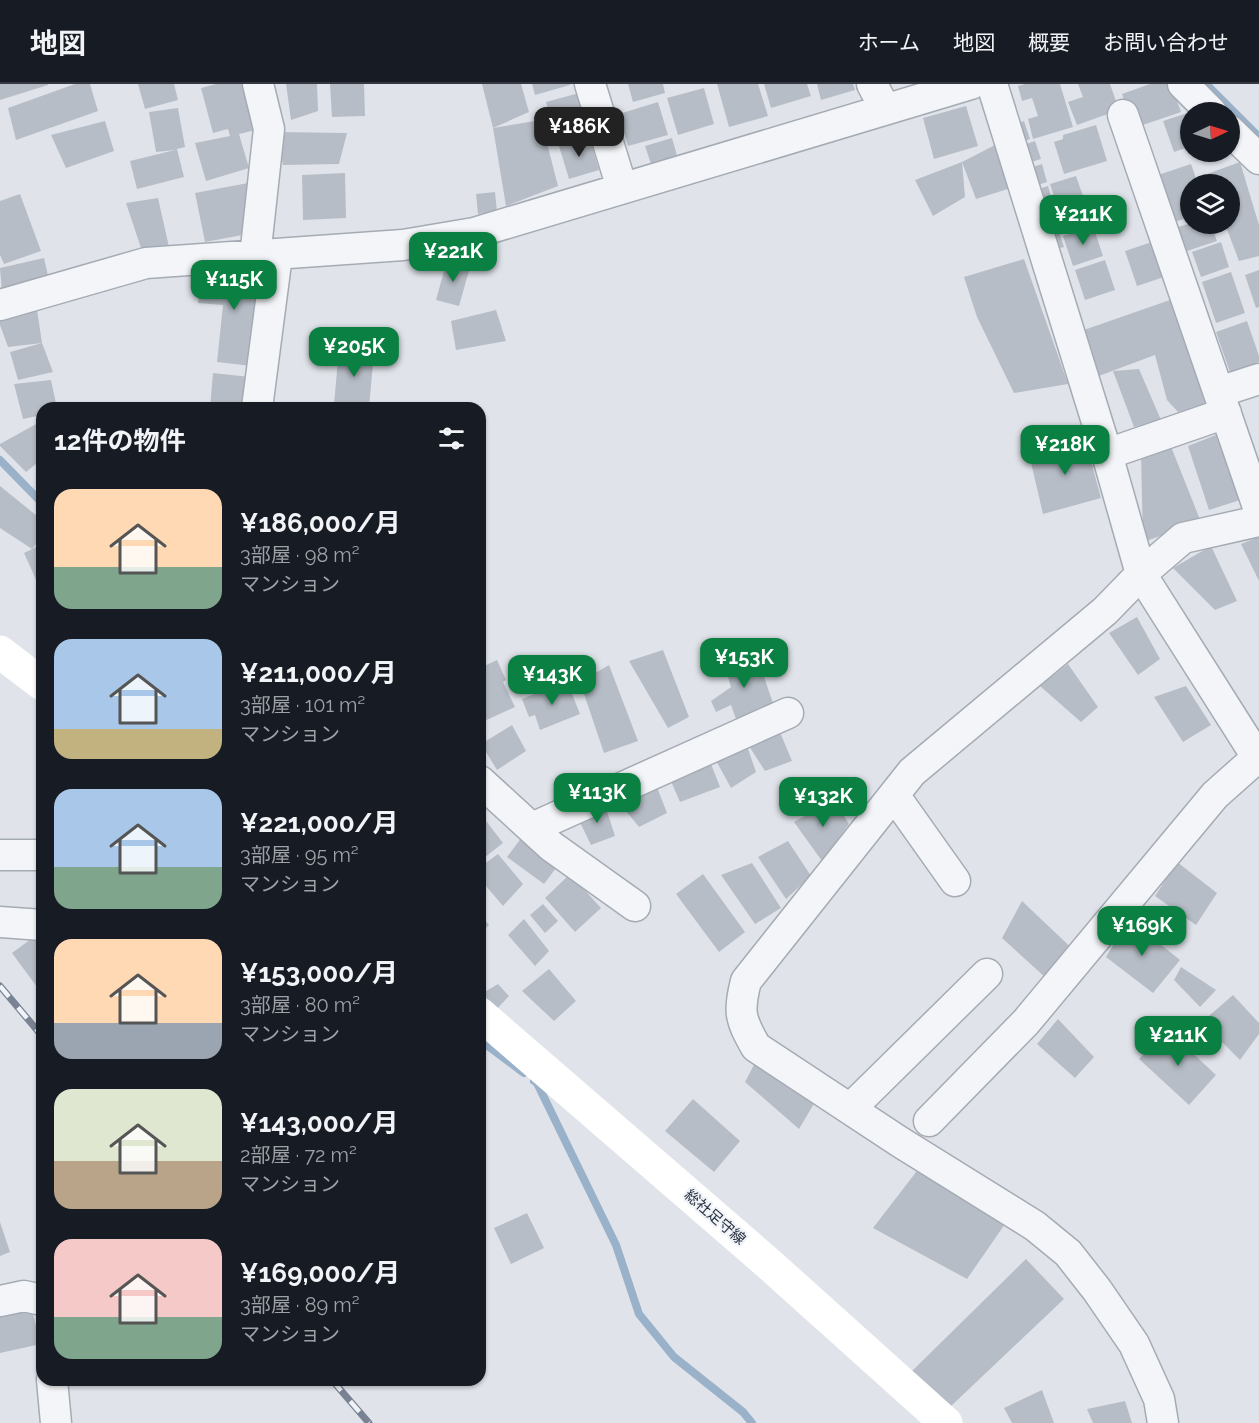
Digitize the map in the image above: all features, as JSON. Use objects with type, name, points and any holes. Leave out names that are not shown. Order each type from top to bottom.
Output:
[{"type":"main road","points":[[0,652],[36,679]]},
{"type":"main road","name":"総社足守線","points":[[486,1019],[769,1264],[946,1423]]},
{"type":"street","points":[[257,402],[266,256],[268,129],[258,84]]},
{"type":"street","points":[[590,84],[622,188]]},
{"type":"street","points":[[0,305],[146,263],[404,245],[474,233],[622,188],[879,97],[971,84]]},
{"type":"street","points":[[929,1121],[1026,1022],[1215,795],[1258,757],[1141,574],[1107,454],[992,84]]},
{"type":"street","points":[[1183,84],[1201,102]]},
{"type":"street","points":[[1123,115],[1259,510]]},
{"type":"street","points":[[1246,147],[1259,179]]},
{"type":"street","points":[[1107,454],[1222,403],[1259,380]]},
{"type":"street","points":[[1163,1423],[1159,1399],[1134,1344],[1068,1253],[1035,1226],[900,1142],[756,1047],[744,1026],[740,1004],[746,981],[912,772],[1105,611],[1141,574],[1183,538],[1259,522]]},
{"type":"street","points":[[532,828],[788,713]]},
{"type":"street","points":[[486,786],[551,846],[635,906]]},
{"type":"street","points":[[894,795],[955,881]]},
{"type":"street","points":[[0,855],[36,855]]},
{"type":"street","points":[[0,922],[36,925]]},
{"type":"street","points":[[850,1109],[987,974]]},
{"type":"street","points":[[0,1301],[24,1296],[36,1298]]},
{"type":"street","points":[[53,1386],[56,1423]]},
{"type":"building","points":[[0,84],[48,84],[48,85],[0,100]]},
{"type":"building","points":[[75,84],[90,84],[98,111],[16,140],[8,108]]},
{"type":"building","points":[[138,84],[174,84],[178,100],[145,109]]},
{"type":"building","points":[[216,84],[244,84],[256,130],[239,134],[249,168],[206,181],[195,143],[230,136],[228,129],[213,133],[201,88]]},
{"type":"building","points":[[286,84],[317,84],[318,111],[291,120]]},
{"type":"building","points":[[330,84],[364,84],[365,116],[332,117]]},
{"type":"building","points":[[482,84],[521,84],[529,112],[493,128]]},
{"type":"building","points":[[532,84],[570,84],[570,85],[535,95]]},
{"type":"building","points":[[628,84],[663,84],[665,93],[633,102]]},
{"type":"building","points":[[717,84],[758,84],[768,116],[729,127]]},
{"type":"building","points":[[764,84],[807,84],[811,96],[771,108]]},
{"type":"building","points":[[817,84],[853,84],[855,90],[821,100]]},
{"type":"building","points":[[1060,84],[1073,127],[1033,139],[1028,119],[1038,116],[1032,98],[1022,101],[1018,86]]},
{"type":"building","points":[[1078,84],[1110,84],[1119,110],[1077,125],[1068,102],[1083,97]]},
{"type":"building","points":[[1150,84],[1171,84],[1180,112],[1134,128],[1122,94]]},
{"type":"building","points":[[704,88],[714,124],[678,135],[667,98]]},
{"type":"building","points":[[579,93],[590,130],[557,139],[546,102]]},
{"type":"building","points":[[658,102],[668,135],[628,146],[619,114]]},
{"type":"building","points":[[966,106],[978,146],[934,159],[923,118]]},
{"type":"building","points":[[178,108],[185,147],[177,149],[184,177],[137,189],[130,161],[175,150],[156,152],[149,112]]},
{"type":"building","points":[[1180,115],[1180,150],[1174,152],[1163,121]]},
{"type":"building","points":[[541,120],[558,186],[506,206],[493,128]]},
{"type":"building","points":[[105,121],[114,151],[66,168],[51,135]]},
{"type":"building","points":[[1024,121],[1030,139],[1014,144],[1009,126]]},
{"type":"building","points":[[1096,125],[1107,161],[1064,174],[1054,142],[1063,139],[1063,135]]},
{"type":"building","points":[[276,132],[347,133],[339,164],[283,165]]},
{"type":"building","points":[[589,137],[599,170],[569,179],[559,146]]},
{"type":"building","points":[[672,138],[678,159],[652,167],[645,146]]},
{"type":"building","points":[[1035,141],[1041,159],[1025,164],[1020,146]]},
{"type":"building","points":[[997,144],[1011,188],[976,199],[962,162]]},
{"type":"building","points":[[962,162],[965,197],[933,216],[915,180]]},
{"type":"building","points":[[1240,162],[1259,225],[1259,256],[1239,261],[1229,234],[1240,234],[1240,174],[1207,174]]},
{"type":"building","points":[[1042,164],[1047,182],[1032,187],[1026,169]]},
{"type":"building","points":[[1191,164],[1194,174],[1180,174],[1180,220],[1174,222],[1158,175]]},
{"type":"building","points":[[345,173],[346,218],[303,220],[302,175]]},
{"type":"building","points":[[1076,176],[1089,213],[1062,221],[1050,184]]},
{"type":"building","points":[[248,183],[253,233],[205,242],[195,193]]},
{"type":"building","points":[[1048,186],[1053,204],[1038,209],[1032,191]]},
{"type":"building","points":[[495,192],[497,212],[478,214],[476,194]]},
{"type":"building","points":[[20,194],[41,251],[4,264],[0,255],[0,201]]},
{"type":"building","points":[[158,198],[169,247],[142,251],[126,203]]},
{"type":"building","points":[[1093,226],[1103,256],[1073,266],[1063,236]]},
{"type":"building","points":[[1058,229],[1064,247],[1049,251],[1043,234]]},
{"type":"building","points":[[1181,234],[1215,234],[1217,241],[1187,251]]},
{"type":"building","points":[[1152,242],[1164,277],[1137,286],[1125,251]]},
{"type":"building","points":[[1221,242],[1229,267],[1201,277],[1192,252]]},
{"type":"building","points":[[44,258],[49,280],[2,292],[0,268]]},
{"type":"building","points":[[1024,259],[1068,384],[1014,393],[977,317],[964,277]]},
{"type":"building","points":[[447,260],[470,267],[459,306],[436,300]]},
{"type":"building","points":[[1105,260],[1115,290],[1085,300],[1075,270]]},
{"type":"building","points":[[202,267],[262,274],[252,366],[217,362],[223,305],[198,303]]},
{"type":"building","points":[[1259,270],[1259,307],[1256,308],[1245,275]]},
{"type":"building","points":[[1231,272],[1245,313],[1216,323],[1202,282]]},
{"type":"building","points":[[1170,300],[1207,404],[1178,412],[1167,400],[1155,355],[1096,377],[1081,331]]},
{"type":"building","points":[[37,310],[42,343],[8,347],[0,325],[0,318]]},
{"type":"building","points":[[496,310],[506,341],[456,350],[451,321]]},
{"type":"building","points":[[1247,321],[1259,362],[1230,372],[1216,332]]},
{"type":"building","points":[[42,343],[53,372],[18,380],[10,352]]},
{"type":"building","points":[[339,349],[374,353],[369,402],[334,402]]},
{"type":"building","points":[[1139,369],[1161,420],[1134,427],[1113,371]]},
{"type":"building","points":[[213,373],[250,377],[248,402],[211,402]]},
{"type":"building","points":[[51,380],[56,402],[36,402],[36,416],[23,419],[14,384]]},
{"type":"building","points":[[36,424],[36,464],[26,472],[0,444]]},
{"type":"building","points":[[1216,435],[1240,500],[1209,510],[1188,446]]},
{"type":"building","points":[[1085,439],[1101,498],[1043,514],[1029,454]]},
{"type":"building","points":[[1170,444],[1201,522],[1143,542],[1141,455]]},
{"type":"building","points":[[0,486],[36,515],[36,544],[32,549],[0,528]]},
{"type":"building","points":[[1259,537],[1259,581],[1241,544]]},
{"type":"building","points":[[1211,546],[1237,601],[1215,610],[1173,568]]},
{"type":"building","points":[[36,547],[36,580],[24,553]]},
{"type":"building","points":[[1137,617],[1160,659],[1138,675],[1109,633]]},
{"type":"building","points":[[663,650],[689,717],[668,728],[629,661]]},
{"type":"building","points":[[756,654],[773,703],[737,722],[731,705],[716,712],[711,701],[731,687],[724,663]]},
{"type":"building","points":[[497,660],[506,680],[503,682],[515,707],[486,720],[486,665]]},
{"type":"building","points":[[1068,664],[1098,707],[1081,722],[1040,686]]},
{"type":"building","points":[[609,665],[638,741],[604,753],[580,682]]},
{"type":"building","points":[[567,681],[580,714],[540,730],[535,715],[529,717],[522,699]]},
{"type":"building","points":[[1186,686],[1211,725],[1183,742],[1154,697]]},
{"type":"building","points":[[512,725],[526,751],[497,770],[486,752],[486,741]]},
{"type":"building","points":[[777,725],[792,761],[765,771],[745,740]]},
{"type":"building","points":[[745,740],[756,772],[731,788],[713,755]]},
{"type":"building","points":[[711,764],[720,787],[680,802],[670,779]]},
{"type":"building","points":[[655,782],[667,813],[639,827],[617,800]]},
{"type":"building","points":[[834,800],[849,824],[822,861],[794,822]]},
{"type":"building","points":[[604,802],[615,836],[591,845],[577,816]]},
{"type":"building","points":[[486,821],[503,843],[486,856]]},
{"type":"building","points":[[522,837],[559,864],[544,884],[507,857]]},
{"type":"building","points":[[788,841],[811,876],[786,899],[758,857]]},
{"type":"building","points":[[498,854],[523,884],[503,906],[486,886],[486,863]]},
{"type":"building","points":[[1177,862],[1217,893],[1196,925],[1155,896]]},
{"type":"building","points":[[752,863],[781,908],[755,924],[721,875]]},
{"type":"building","points":[[570,874],[601,908],[575,932],[545,898]]},
{"type":"building","points":[[703,874],[745,932],[719,952],[676,894]]},
{"type":"building","points":[[1022,901],[1081,957],[1047,979],[1002,938]]},
{"type":"building","points":[[543,904],[558,921],[545,933],[530,915]]},
{"type":"building","points":[[524,919],[549,951],[535,966],[508,935]]},
{"type":"building","points":[[1129,919],[1180,960],[1153,993],[1106,957]]},
{"type":"building","points":[[36,935],[36,986],[12,953]]},
{"type":"building","points":[[1181,967],[1216,990],[1200,1007],[1174,980]]},
{"type":"building","points":[[549,969],[576,1001],[554,1021],[522,991]]},
{"type":"building","points":[[498,984],[509,996],[495,1011],[486,998],[486,991]]},
{"type":"building","points":[[1233,995],[1259,1023],[1259,1034],[1240,1060],[1202,1022]]},
{"type":"building","points":[[1058,1019],[1094,1057],[1075,1078],[1037,1044]]},
{"type":"building","points":[[1168,1030],[1216,1075],[1189,1105],[1139,1059]]},
{"type":"building","points":[[757,1059],[815,1102],[799,1129],[745,1082]]},
{"type":"building","points":[[693,1099],[740,1141],[714,1172],[665,1131]]},
{"type":"building","points":[[923,1163],[1005,1224],[967,1279],[873,1228]]},
{"type":"building","points":[[527,1213],[544,1248],[511,1264],[494,1228]]},
{"type":"building","points":[[0,1222],[10,1252],[0,1256]]},
{"type":"building","points":[[1026,1259],[1064,1299],[949,1408],[910,1373]]},
{"type":"building","points":[[31,1307],[36,1326],[36,1345],[0,1353],[0,1313]]},
{"type":"building","points":[[1042,1390],[1054,1423],[1012,1423],[1004,1408]]},
{"type":"building","points":[[1125,1401],[1132,1423],[1093,1423],[1087,1409]]},
{"type":"waterway","points":[[1206,84],[1259,137]]},
{"type":"waterway","points":[[0,460],[36,497]]},
{"type":"waterway","points":[[486,1044],[524,1073]]},
{"type":"waterway","points":[[534,1081],[616,1245],[639,1314],[674,1357],[743,1412],[752,1423]]},
{"type":"railway","points":[[0,986],[36,1029]]},
{"type":"railway","points":[[337,1386],[369,1423]]}]
